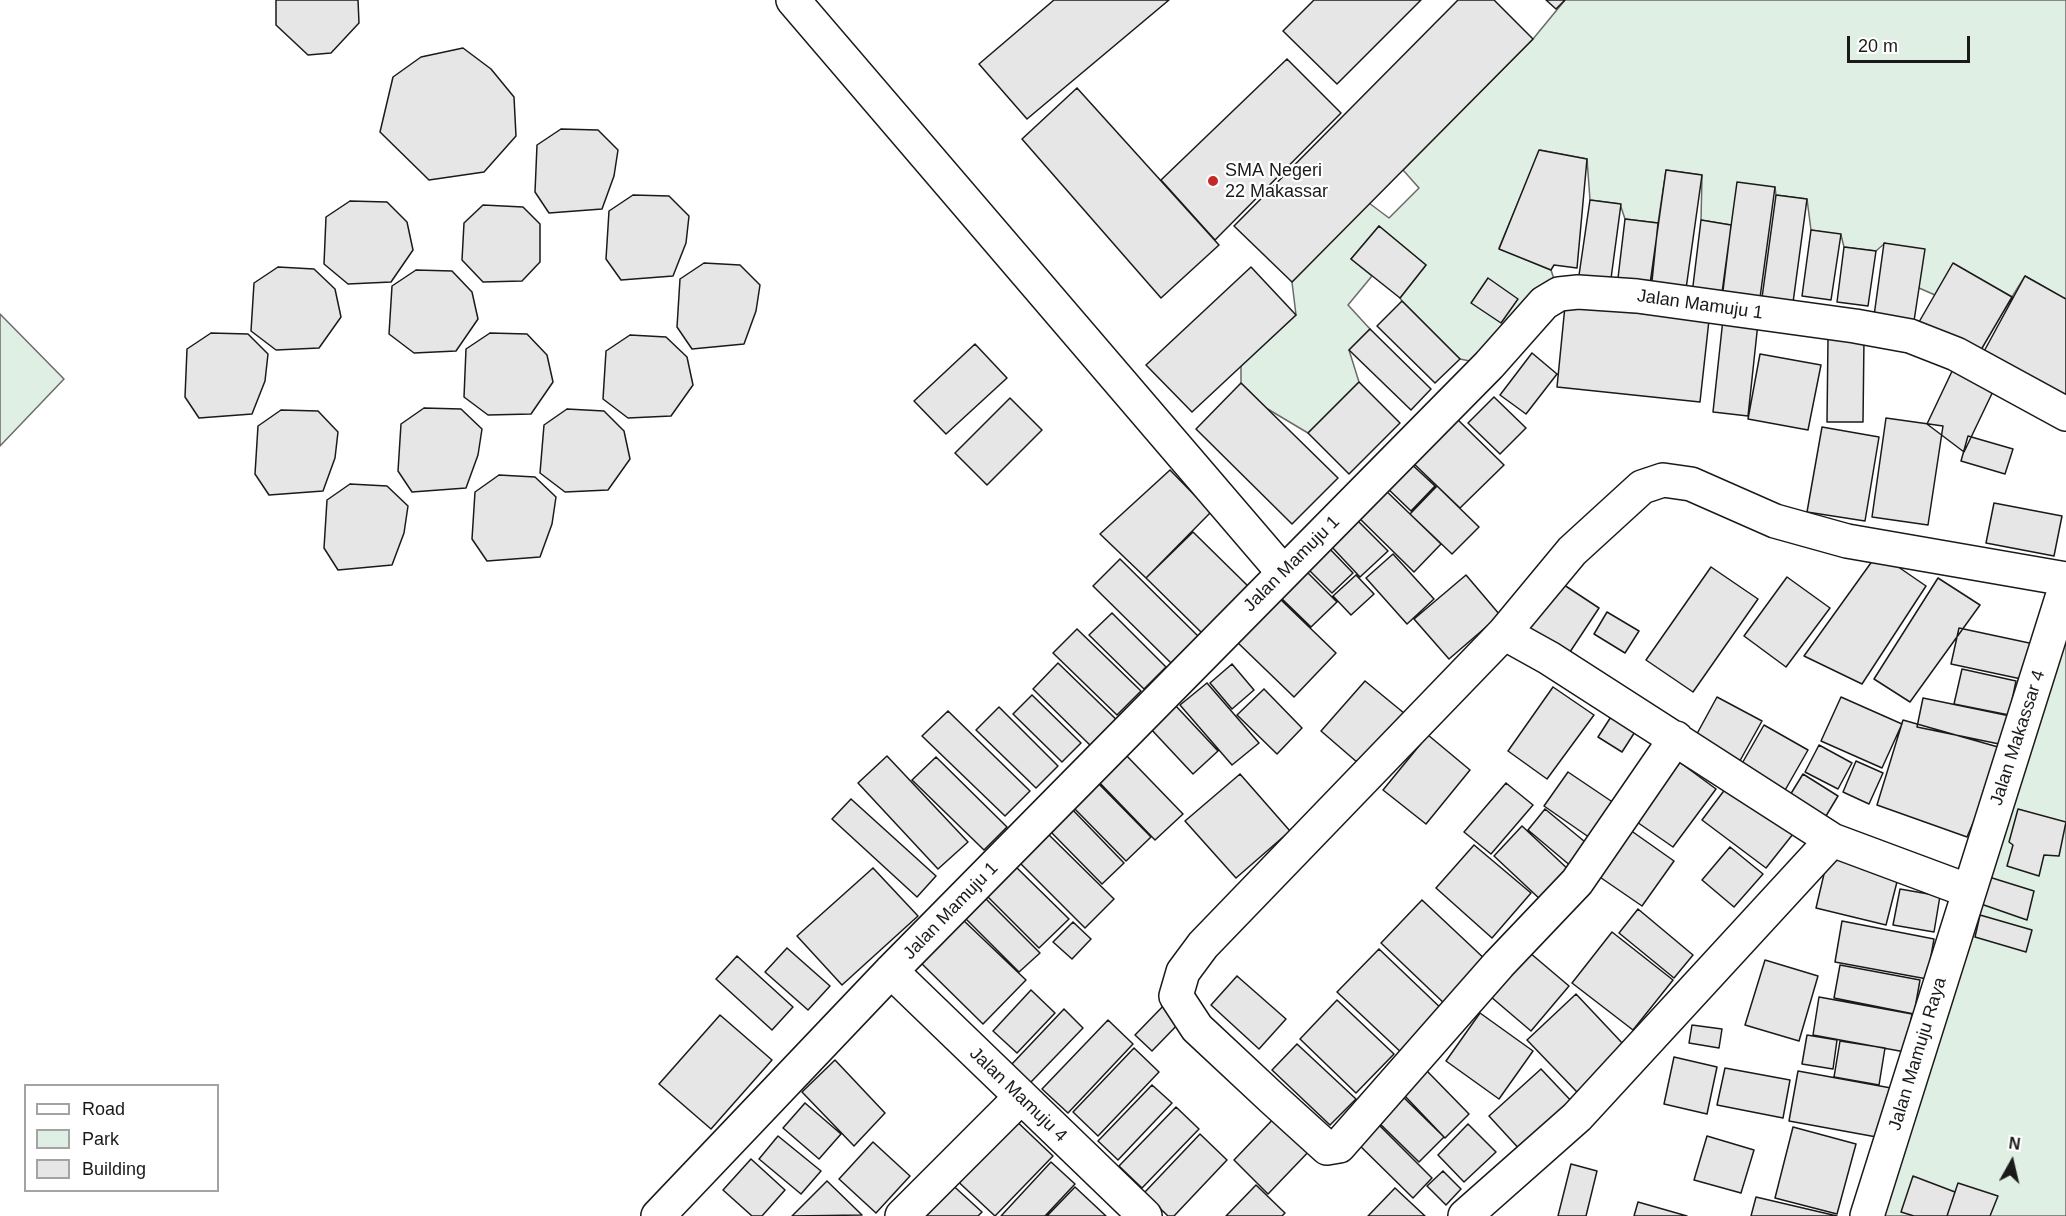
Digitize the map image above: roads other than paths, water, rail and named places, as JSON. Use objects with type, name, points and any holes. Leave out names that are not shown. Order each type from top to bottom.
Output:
[{"type":"street","points":[[794,0],[1284,572]]},
{"type":"street","name":"Jalan Mamuju 1","points":[[658,1216],[891,971],[1489,365],[1544,303],[1559,294],[1578,292],[1637,296],[1855,326],[1910,336],[1956,354],[2066,414]]},
{"type":"street","points":[[1676,738],[1576,882],[1499,964],[1339,1146],[1327,1148],[1197,1028],[1176,996],[1183,972],[1235,911],[1504,633],[1572,551],[1642,487],[1664,480],[1691,484],[1775,521],[1847,541],[2066,579]]},
{"type":"street","name":"Jalan Makassar 4","points":[[1969,891],[2066,585]]},
{"type":"street","points":[[1504,633],[1549,658],[1676,738],[1832,840],[1969,891]]},
{"type":"street","points":[[1465,1216],[1577,1117],[1832,840]]},
{"type":"street","name":"Jalan Mamuju Raya","points":[[1867,1216],[1969,891]]},
{"type":"street","name":"Jalan Mamuju 4","points":[[891,971],[1020,1098],[1145,1216]]},
{"type":"street","points":[[902,1216],[1020,1098]]},
{"type":"place","name":"SMA Negeri 22 Makassar","points":[[1213,181]]}]
